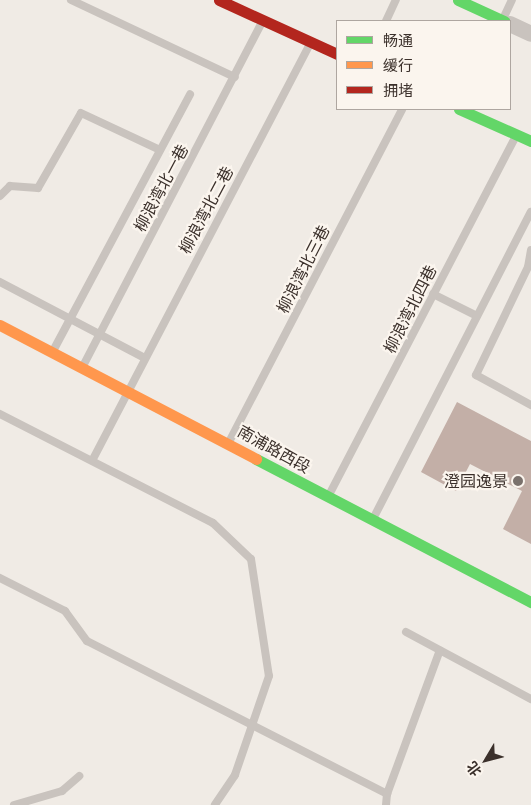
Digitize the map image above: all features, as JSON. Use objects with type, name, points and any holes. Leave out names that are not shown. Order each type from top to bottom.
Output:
[{"type":"street","points":[[219,0],[336,54]]},
{"type":"street","points":[[458,0],[501,20]]},
{"type":"street","points":[[511,24],[531,34]]},
{"type":"street","points":[[461,110],[531,141]]},
{"type":"street","name":"南浦路西段","points":[[0,325],[229,442],[328,497],[531,602]]},
{"type":"lane","points":[[71,0],[235,77]]},
{"type":"lane","points":[[386,20],[396,0]]},
{"type":"lane","points":[[503,20],[512,0]]},
{"type":"lane","name":"柳浪湾北一巷","points":[[82,368],[263,20]]},
{"type":"lane","name":"柳浪湾北二巷","points":[[93,459],[143,357],[311,42]]},
{"type":"lane","points":[[52,352],[190,94]]},
{"type":"lane","name":"柳浪湾北三巷","points":[[229,442],[401,110]]},
{"type":"lane","points":[[0,196],[10,186],[38,188],[81,113],[160,150]]},
{"type":"lane","name":"柳浪湾北四巷","points":[[328,497],[516,135]]},
{"type":"lane","points":[[372,520],[531,212]]},
{"type":"lane","points":[[531,250],[528,266],[476,375],[531,405]]},
{"type":"lane","points":[[0,282],[143,357]]},
{"type":"lane","points":[[433,294],[477,316]]},
{"type":"lane","points":[[0,414],[93,459],[213,523],[251,559],[269,676],[235,775],[215,805]]},
{"type":"lane","points":[[0,578],[65,610],[87,641],[253,723],[387,794]]},
{"type":"lane","points":[[406,632],[531,699]]},
{"type":"lane","points":[[386,805],[387,794],[440,650]]},
{"type":"lane","points":[[14,805],[62,791],[79,776]]},
{"type":"building","name":"澄园逸景","points":[[457,402],[531,441],[531,544],[503,529],[522,491],[470,464],[456,491],[421,472]]},
{"type":"traffic: fast","points":[[458,0],[502,20]]},
{"type":"traffic: fast","points":[[461,110],[531,141]]},
{"type":"traffic: fast","points":[[256,459],[531,602]]},
{"type":"traffic: slow","points":[[0,325],[256,459]]},
{"type":"traffic: jam","points":[[219,0],[336,54]]},
{"type":"place","name":"澄园逸景","points":[[518,481]]}]
